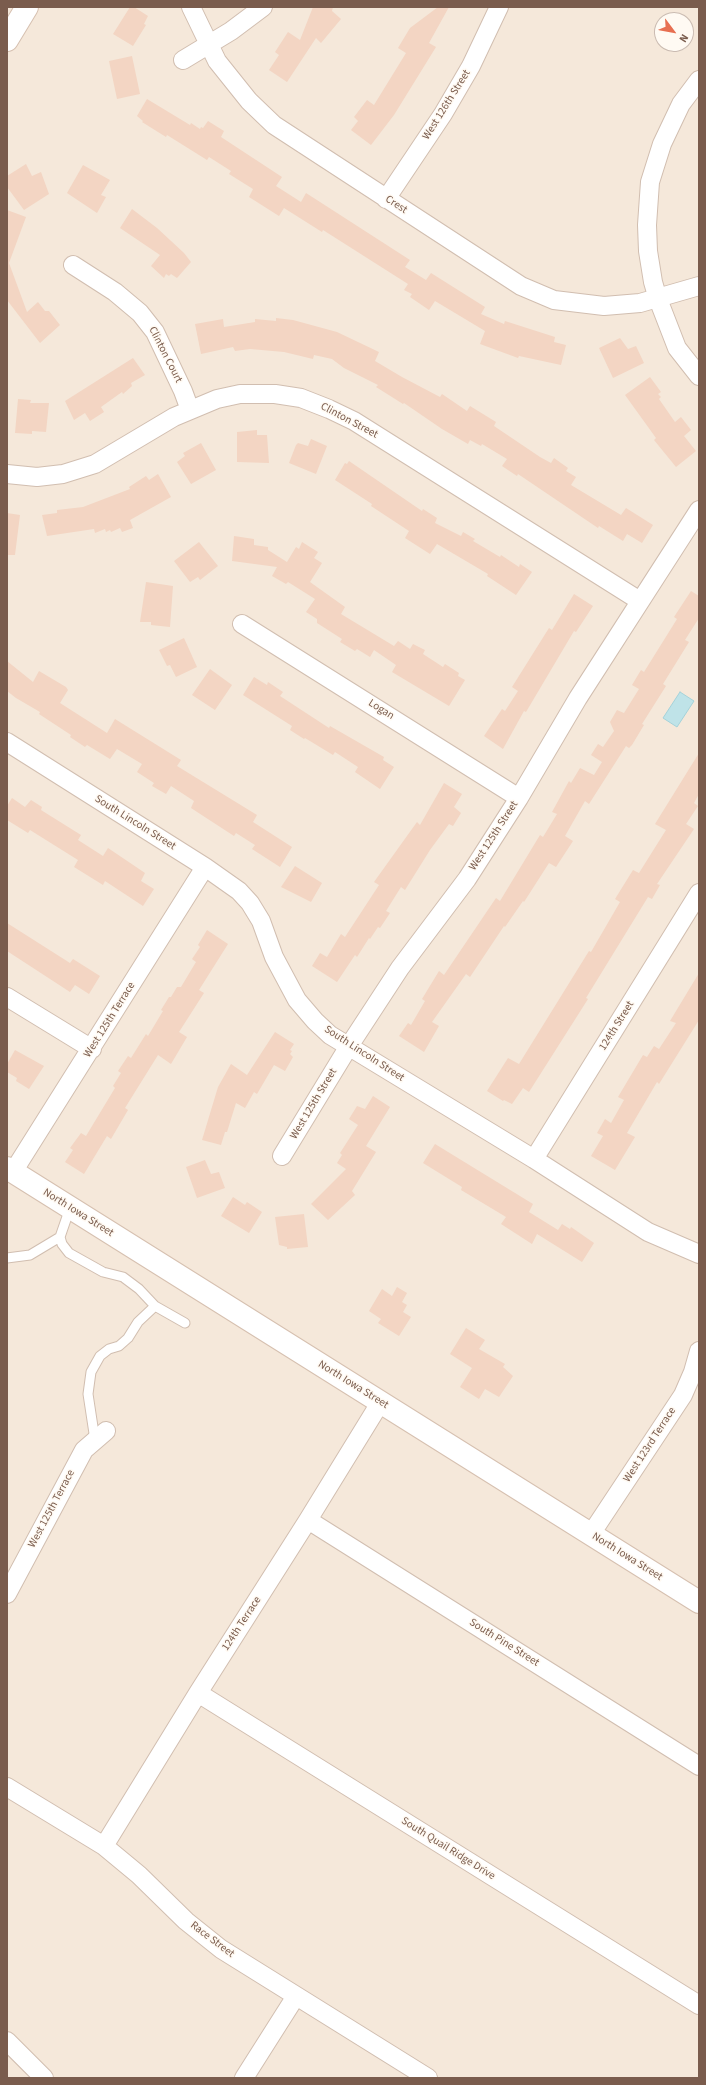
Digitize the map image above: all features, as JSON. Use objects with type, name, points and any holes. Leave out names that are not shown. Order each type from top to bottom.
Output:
[{"type":"street","points":[[7,40],[27,7]]},
{"type":"street","name":"Crest","points":[[191,7],[217,61],[249,101],[274,125],[522,286],[554,300],[604,306],[640,303],[699,286]]},
{"type":"street","points":[[183,60],[208,43],[231,31],[263,7]]},
{"type":"street","name":"West 126th Street","points":[[386,198],[443,114],[471,66],[499,7]]},
{"type":"street","points":[[699,80],[671,122],[662,144],[650,182],[647,225],[648,251],[653,282],[658,299],[678,348],[699,376]]},
{"type":"street","name":"Clinton Court","points":[[72,265],[116,292],[140,313],[155,332],[183,391],[190,410]]},
{"type":"street","name":"Clinton Street","points":[[7,474],[37,477],[63,474],[95,464],[174,417],[217,399],[240,394],[275,394],[301,398],[354,421],[640,601]]},
{"type":"street","name":"West 125th Street","points":[[282,1156],[349,1046],[400,968],[467,879],[519,798],[578,698],[699,510]]},
{"type":"street","name":"Logan","points":[[242,624],[519,798]]},
{"type":"street","name":"South Lincoln Street","points":[[7,742],[205,867],[239,891],[250,903],[263,926],[284,978],[297,1000],[315,1021],[330,1035],[534,1159],[648,1232],[699,1254]]},
{"type":"street","name":"West 125th Terrace","points":[[10,1170],[92,1049],[205,867]]},
{"type":"street","name":"124th Street","points":[[534,1159],[699,894]]},
{"type":"street","points":[[7,997],[92,1049]]},
{"type":"street","name":"North Iowa Street","points":[[10,1170],[699,1602]]},
{"type":"street","name":"West 123rd Terrace","points":[[591,1534],[683,1395],[693,1372],[699,1352]]},
{"type":"street","name":"124th Terrace","points":[[104,1846],[380,1402]]},
{"type":"street","name":"West 125th Terrace","points":[[7,1594],[84,1450],[101,1436]]},
{"type":"street","name":"South Pine Street","points":[[308,1520],[699,1766]]},
{"type":"street","name":"South Quail Ridge Drive","points":[[198,1693],[699,2005]]},
{"type":"street","name":"Race Street","points":[[7,1787],[104,1846],[139,1875],[186,1921],[221,1949],[428,2078]]},
{"type":"street","points":[[244,2078],[296,1996]]},
{"type":"street","points":[[7,2041],[44,2078]]},
{"type":"lane","points":[[70,1208],[60,1237],[62,1244],[69,1252],[103,1272],[123,1277],[139,1289],[155,1306],[185,1322]]},
{"type":"lane","points":[[7,1258],[30,1255],[60,1237]]},
{"type":"lane","points":[[101,1436],[88,1394],[91,1372],[100,1356],[109,1349],[119,1346],[128,1338],[138,1322],[155,1306]]},
{"type":"shaded area","points":[[7,7],[699,7],[699,2078],[7,2078]]},
{"type":"water","points":[[680,692],[694,701],[677,727],[663,718]]},
{"type":"building","points":[[130,7],[134,7],[148,16],[144,24],[146,25],[133,46],[113,34]]},
{"type":"building","points":[[313,7],[333,7],[332,11],[341,19],[321,43],[316,38],[287,82],[269,70],[279,55],[275,52],[288,32],[300,40]]},
{"type":"building","points":[[438,7],[449,7],[429,43],[436,47],[394,115],[371,145],[351,130],[358,121],[354,117],[367,100],[374,105],[406,53],[398,48],[410,28]]},
{"type":"building","points":[[132,56],[140,94],[117,99],[109,61]]},
{"type":"building","points":[[147,99],[190,125],[191,123],[200,129],[201,127],[203,128],[208,121],[224,131],[221,137],[282,177],[276,186],[301,202],[306,193],[410,260],[405,267],[426,280],[431,273],[485,307],[481,314],[504,324],[505,321],[555,337],[554,342],[566,345],[561,365],[519,356],[518,358],[480,344],[485,331],[435,301],[429,310],[410,297],[412,294],[404,290],[408,284],[323,230],[322,232],[284,208],[279,216],[249,197],[253,189],[229,174],[231,171],[209,157],[207,160],[167,135],[166,137],[142,122],[143,121],[137,116]]},
{"type":"building","points":[[26,164],[32,176],[41,172],[49,194],[24,210],[7,187],[7,176]]},
{"type":"building","points":[[83,165],[110,180],[101,195],[106,197],[97,213],[67,193]]},
{"type":"building","points":[[132,209],[157,228],[184,253],[191,262],[177,278],[171,274],[169,276],[166,274],[164,278],[151,266],[160,255],[120,228]]},
{"type":"building","points":[[7,210],[26,217],[9,263],[27,312],[38,302],[45,311],[49,311],[60,325],[40,343],[7,300]]},
{"type":"building","points":[[276,318],[293,320],[337,332],[379,352],[375,361],[440,397],[442,394],[467,411],[470,406],[496,422],[494,426],[551,463],[554,458],[568,468],[566,471],[576,477],[571,485],[621,515],[626,508],[653,525],[642,543],[627,534],[623,541],[599,526],[598,528],[518,474],[517,476],[502,466],[507,459],[482,444],[481,446],[470,440],[468,444],[376,387],[378,385],[344,368],[332,359],[314,355],[313,359],[284,352],[250,349],[235,351],[233,347],[201,354],[195,324],[223,319],[224,327],[255,322],[255,319],[276,321]]},
{"type":"building","points":[[620,338],[628,349],[636,346],[644,363],[613,378],[599,348]]},
{"type":"building","points":[[133,358],[145,375],[131,383],[132,386],[123,394],[122,392],[101,407],[104,412],[90,421],[85,413],[74,420],[65,401]]},
{"type":"building","points":[[650,377],[661,392],[658,394],[661,397],[659,399],[675,422],[681,417],[691,430],[684,436],[696,451],[676,467],[654,440],[656,438],[625,395]]},
{"type":"building","points":[[18,399],[31,400],[30,403],[49,403],[46,432],[32,431],[32,434],[15,433]]},
{"type":"building","points":[[257,430],[257,435],[267,435],[269,463],[237,462],[237,432]]},
{"type":"building","points":[[311,439],[327,446],[316,474],[289,463],[296,445],[298,443],[308,446]]},
{"type":"building","points":[[201,443],[216,470],[191,484],[177,462],[185,456],[183,453]]},
{"type":"building","points":[[349,461],[422,511],[423,509],[437,518],[435,523],[461,536],[463,532],[475,539],[473,541],[500,557],[501,555],[519,567],[520,564],[532,572],[516,595],[487,576],[488,574],[437,544],[430,554],[405,538],[409,531],[371,506],[372,504],[335,480],[345,463],[347,464]]},
{"type":"building","points":[[158,474],[171,497],[130,520],[133,528],[122,532],[120,528],[111,532],[110,530],[106,532],[105,529],[95,533],[94,529],[47,536],[42,515],[57,513],[57,510],[83,507],[130,489],[129,487],[146,476],[149,480]]},
{"type":"building","points":[[7,513],[20,515],[15,555],[7,555]]},
{"type":"building","points":[[234,536],[254,539],[254,545],[268,547],[268,550],[287,562],[296,547],[299,549],[302,542],[318,552],[314,558],[322,563],[310,582],[345,607],[341,614],[394,646],[398,641],[410,649],[413,644],[425,650],[423,654],[443,667],[445,664],[459,673],[458,676],[465,680],[449,706],[392,672],[396,665],[374,650],[370,657],[357,649],[355,651],[340,642],[342,639],[317,623],[317,619],[306,612],[315,599],[288,582],[286,584],[272,576],[277,567],[232,561]]},
{"type":"building","points":[[199,542],[218,566],[200,580],[198,577],[190,582],[174,561]]},
{"type":"building","points":[[146,582],[173,586],[170,627],[151,625],[151,622],[140,622]]},
{"type":"building","points":[[691,591],[699,596],[699,618],[685,640],[689,642],[663,684],[666,686],[642,724],[644,725],[632,745],[629,748],[626,746],[589,804],[585,801],[565,836],[573,841],[556,867],[549,863],[524,902],[523,901],[505,927],[504,926],[470,977],[466,974],[432,1022],[439,1026],[424,1052],[399,1036],[408,1023],[411,1025],[425,1001],[422,999],[439,971],[444,975],[496,898],[500,901],[540,835],[543,837],[557,814],[552,812],[569,781],[571,783],[580,768],[594,775],[602,762],[591,755],[598,744],[603,747],[614,731],[610,722],[617,710],[624,713],[639,689],[632,685],[641,670],[644,672],[677,619],[674,617]]},
{"type":"building","points":[[574,594],[593,606],[576,632],[574,631],[526,712],[524,711],[503,749],[484,736],[502,709],[505,711],[518,691],[512,687],[549,628],[552,630]]},
{"type":"building","points":[[184,638],[197,667],[176,677],[170,665],[167,666],[159,650]]},
{"type":"building","points":[[7,661],[33,682],[39,671],[66,687],[68,690],[60,703],[107,733],[115,719],[181,760],[177,766],[257,815],[253,822],[292,847],[280,867],[252,849],[255,845],[236,833],[234,836],[191,808],[194,801],[171,786],[166,794],[152,786],[154,783],[137,772],[142,764],[117,749],[110,759],[87,745],[85,747],[70,737],[71,735],[39,714],[40,712],[16,698],[7,691]]},
{"type":"building","points":[[210,669],[232,685],[215,710],[192,695]]},
{"type":"building","points":[[254,677],[267,685],[268,682],[283,692],[280,696],[329,728],[330,726],[384,757],[383,760],[394,767],[380,789],[355,772],[358,767],[335,752],[333,755],[305,738],[304,739],[290,730],[292,726],[243,695]]},
{"type":"building","points":[[699,753],[699,794],[694,803],[698,806],[686,824],[694,829],[657,884],[660,885],[652,899],[648,897],[586,998],[588,999],[529,1092],[523,1088],[512,1104],[504,1100],[503,1101],[487,1091],[508,1058],[519,1064],[589,951],[591,952],[620,902],[615,899],[633,870],[639,873],[666,830],[655,824]]},
{"type":"building","points":[[444,783],[462,794],[454,807],[461,813],[453,826],[449,824],[430,850],[405,890],[401,887],[386,911],[390,913],[380,928],[378,927],[370,939],[369,938],[357,957],[355,955],[337,982],[312,966],[320,953],[327,957],[341,934],[345,937],[379,885],[374,882],[417,822],[420,825]]},
{"type":"building","points":[[12,798],[25,807],[31,800],[42,807],[41,810],[81,835],[78,840],[103,856],[108,848],[145,873],[141,881],[154,889],[143,906],[105,881],[103,885],[74,867],[78,860],[30,830],[28,833],[7,820],[7,806]]},
{"type":"building","points":[[295,866],[322,883],[311,902],[281,887]]},
{"type":"building","points":[[7,923],[70,963],[73,959],[100,976],[89,994],[75,985],[70,992],[7,951]]},
{"type":"building","points":[[207,930],[228,944],[199,990],[204,993],[179,1032],[187,1037],[171,1064],[158,1055],[125,1108],[128,1110],[111,1139],[107,1136],[84,1174],[65,1162],[73,1150],[70,1148],[81,1133],[86,1136],[115,1088],[113,1086],[121,1073],[118,1071],[128,1056],[131,1058],[146,1034],[148,1036],[163,1011],[161,1010],[169,997],[171,997],[177,987],[181,987],[196,962],[192,959],[200,947],[198,945]]},
{"type":"building","points":[[699,973],[699,1020],[659,1084],[657,1082],[627,1133],[635,1137],[615,1170],[591,1156],[603,1136],[597,1133],[605,1119],[611,1123],[624,1100],[618,1097],[643,1055],[647,1057],[654,1046],[659,1049],[676,1023],[670,1021]]},
{"type":"building","points":[[275,1032],[294,1044],[290,1050],[292,1051],[290,1054],[293,1057],[285,1071],[274,1065],[257,1094],[254,1092],[245,1108],[236,1103],[227,1132],[225,1132],[221,1145],[202,1140],[218,1087],[231,1064],[247,1075]]},
{"type":"building","points":[[15,1050],[44,1066],[29,1089],[16,1081],[17,1078],[7,1072],[7,1064]]},
{"type":"building","points":[[373,1096],[390,1107],[366,1146],[376,1152],[352,1191],[355,1195],[328,1220],[311,1204],[346,1169],[337,1163],[342,1155],[340,1153],[358,1125],[349,1119],[357,1106],[365,1109]]},
{"type":"building","points":[[435,1144],[533,1204],[529,1212],[558,1230],[562,1224],[570,1229],[571,1227],[594,1243],[582,1262],[537,1234],[532,1244],[501,1224],[506,1217],[461,1190],[462,1187],[423,1163]]},
{"type":"building","points":[[205,1160],[211,1174],[219,1172],[225,1188],[197,1198],[186,1167]]},
{"type":"building","points":[[233,1197],[245,1205],[247,1202],[262,1212],[249,1233],[221,1216]]},
{"type":"building","points":[[304,1214],[308,1247],[287,1249],[287,1247],[279,1245],[275,1217]]},
{"type":"building","points":[[397,1287],[407,1293],[402,1302],[407,1305],[403,1312],[411,1317],[399,1336],[378,1323],[381,1319],[369,1311],[382,1289],[392,1296]]},
{"type":"building","points":[[466,1328],[485,1340],[479,1349],[505,1364],[503,1367],[513,1376],[499,1397],[485,1389],[479,1399],[460,1387],[472,1368],[450,1354]]}]
